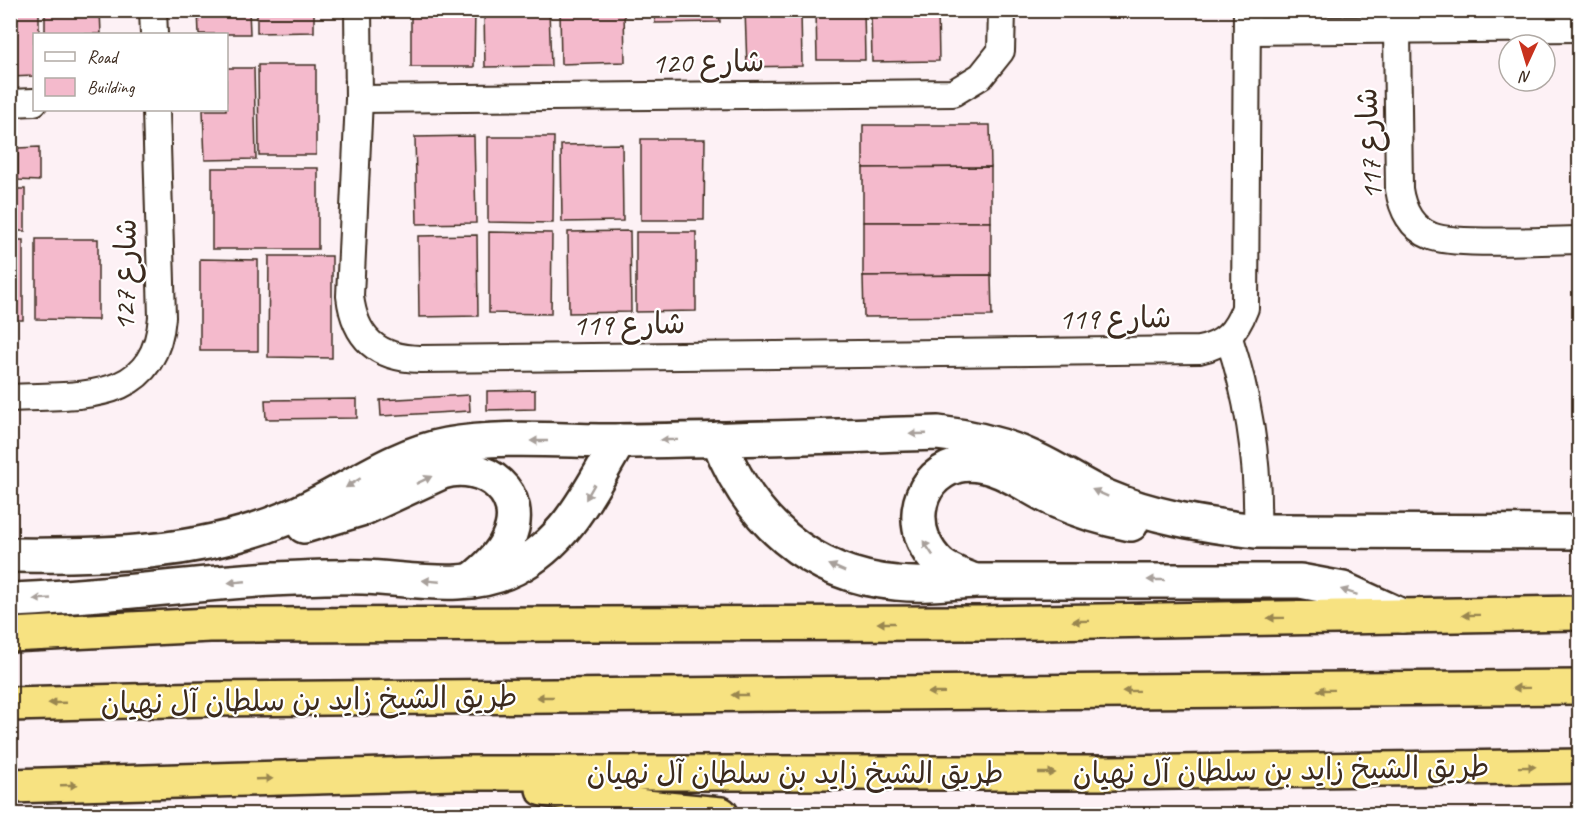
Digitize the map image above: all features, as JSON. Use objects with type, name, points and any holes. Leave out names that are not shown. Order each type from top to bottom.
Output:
[{"type":"highway","points":[[10,635],[210,625],[980,623],[1580,613]]},
{"type":"highway","name":"طريق الشيخ زايد بن سلطان آل نهيان","points":[[10,705],[223,699],[1580,687]]},
{"type":"highway","name":"طريق الشيخ زايد بن سلطان آل نهيان","points":[[10,786],[455,773],[1112,773],[1580,766]]},
{"type":"highway","points":[[455,773],[645,807],[721,814]]},
{"type":"street","points":[[153,10],[154,33]]},
{"type":"street","name":"شارع 119","points":[[358,10],[359,99],[350,296],[352,314],[359,330],[370,344],[386,354],[402,358],[1199,350],[1215,347],[1229,338]]},
{"type":"street","name":"شارع 120","points":[[359,99],[953,93],[981,76],[1001,51],[1002,10]]},
{"type":"street","points":[[1257,531],[1258,491],[1250,413],[1229,338],[1239,324],[1245,308],[1248,21],[1397,30],[1580,28]]},
{"type":"street","name":"شارع 117","points":[[1397,30],[1399,189],[1403,207],[1413,223],[1421,231],[1443,240],[1580,240]]},
{"type":"street","points":[[10,103],[33,102]]},
{"type":"street","name":"شارع 127","points":[[10,398],[103,393],[123,386],[140,374],[153,358],[160,338],[162,317],[156,111]]},
{"type":"street","points":[[10,555],[132,553],[201,544],[249,532],[322,503],[373,470],[423,450],[471,441],[718,440],[938,433],[963,436],[1014,449],[1106,496],[1141,509],[1216,526],[1257,531],[1580,532]]},
{"type":"street","points":[[718,440],[732,472],[757,511],[796,547],[820,561],[870,579],[897,583],[1300,581],[1343,589],[1402,616]]},
{"type":"street","points":[[10,600],[315,578],[469,582],[512,570],[550,546],[578,512],[619,441]]},
{"type":"street","points":[[974,581],[941,564],[929,552],[918,528],[920,501],[926,489],[934,479],[957,466],[983,465],[1057,501],[1108,520],[1162,528],[1216,526]]},
{"type":"street","points":[[249,532],[278,530],[336,518],[391,497],[442,472],[454,468],[474,469],[492,477],[501,486],[511,506],[513,517],[503,549],[469,582]]},
{"type":"building","points":[[10,10],[39,10],[39,33],[33,33],[33,76],[10,77]]},
{"type":"building","points":[[45,10],[100,10],[101,33],[45,33]]},
{"type":"building","points":[[198,10],[249,10],[250,34],[199,33]]},
{"type":"building","points":[[257,10],[314,10],[314,32],[257,33]]},
{"type":"building","points":[[411,10],[475,10],[474,67],[411,67]]},
{"type":"building","points":[[484,10],[549,10],[551,66],[485,67]]},
{"type":"building","points":[[560,10],[624,10],[625,62],[561,64]]},
{"type":"building","points":[[654,10],[719,10],[720,22],[655,23]]},
{"type":"building","points":[[745,10],[801,10],[802,66],[747,67]]},
{"type":"building","points":[[816,10],[864,10],[865,60],[817,60]]},
{"type":"building","points":[[871,10],[938,10],[939,61],[872,62]]},
{"type":"building","points":[[258,65],[316,65],[316,155],[259,155]]},
{"type":"building","points":[[228,68],[254,68],[256,159],[205,160],[203,111],[228,111]]},
{"type":"building","points":[[863,125],[990,125],[991,167],[863,168]]},
{"type":"building","points":[[474,136],[476,223],[417,224],[415,137]]},
{"type":"building","points":[[488,137],[554,137],[553,223],[488,222]]},
{"type":"building","points":[[641,139],[705,139],[704,220],[641,220]]},
{"type":"building","points":[[622,144],[623,221],[562,222],[561,145]]},
{"type":"building","points":[[39,147],[39,181],[18,180],[18,148]]},
{"type":"building","points":[[991,167],[991,222],[863,222],[863,168]]},
{"type":"building","points":[[212,168],[318,168],[318,249],[212,249]]},
{"type":"building","points":[[10,189],[25,189],[25,231],[10,231]]},
{"type":"building","points":[[863,222],[991,222],[991,275],[863,276]]},
{"type":"building","points":[[630,231],[631,312],[569,313],[568,232]]},
{"type":"building","points":[[489,232],[552,233],[551,314],[489,313]]},
{"type":"building","points":[[636,232],[696,232],[696,311],[636,312]]},
{"type":"building","points":[[477,235],[478,316],[419,317],[418,236]]},
{"type":"building","points":[[36,239],[98,239],[98,320],[36,319]]},
{"type":"building","points":[[10,240],[23,240],[23,320],[10,320]]},
{"type":"building","points":[[269,256],[332,256],[332,358],[268,357]]},
{"type":"building","points":[[200,259],[258,260],[258,351],[200,351]]},
{"type":"building","points":[[991,275],[992,316],[864,317],[863,276]]},
{"type":"building","points":[[535,390],[535,409],[487,410],[487,391]]},
{"type":"building","points":[[469,395],[470,411],[381,416],[380,400]]},
{"type":"building","points":[[357,399],[357,418],[266,419],[265,400]]}]
